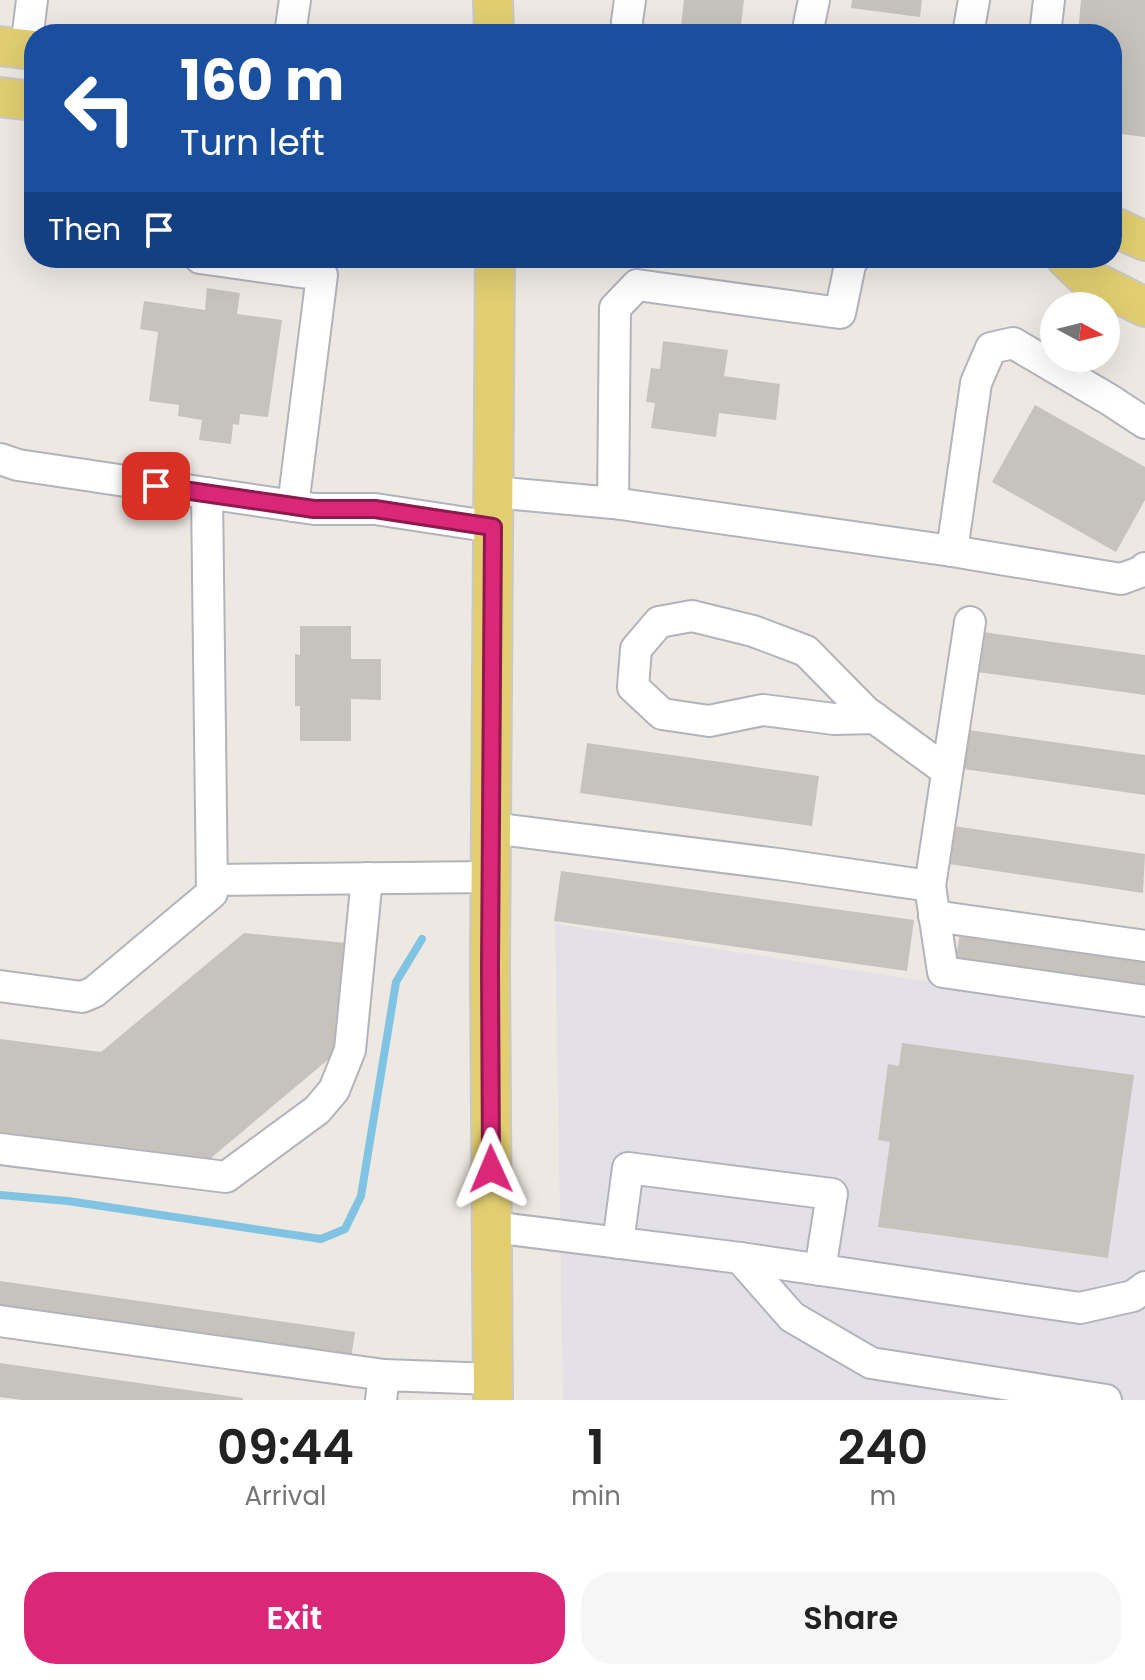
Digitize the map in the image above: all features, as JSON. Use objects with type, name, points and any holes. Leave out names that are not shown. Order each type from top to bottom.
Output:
[{"type":"main road","points":[[493,0],[494,24]]},
{"type":"main road","points":[[0,97],[24,100]]},
{"type":"main road","points":[[1122,231],[1145,241]]},
{"type":"main road","points":[[493,1389],[490,877],[495,268]]},
{"type":"main road","points":[[1076,268],[1087,278],[1145,307]]},
{"type":"street","points":[[26,24],[32,0]]},
{"type":"street","points":[[291,24],[295,0]]},
{"type":"street","points":[[627,24],[630,0]]},
{"type":"street","points":[[809,24],[814,0]]},
{"type":"street","points":[[970,24],[974,0]]},
{"type":"street","points":[[1046,24],[1049,0]]},
{"type":"street","points":[[272,268],[322,275],[293,506]]},
{"type":"street","points":[[613,503],[615,308],[637,285],[840,313],[849,268]]},
{"type":"street","points":[[952,551],[976,383],[991,348],[1013,343],[1145,423]]},
{"type":"street","points":[[0,459],[18,465],[314,509],[493,510],[613,503],[952,551],[1121,579],[1145,568]]},
{"type":"street","points":[[0,986],[82,997],[94,992],[212,893],[207,493]]},
{"type":"street","points":[[875,718],[834,719],[763,710],[709,721],[662,714],[633,687],[636,649],[659,622],[692,616],[753,631],[806,651],[865,711],[875,718],[947,771]]},
{"type":"street","points":[[970,622],[930,886],[943,972],[1145,1001]]},
{"type":"street","points":[[491,828],[930,886]]},
{"type":"street","points":[[212,880],[490,877]]},
{"type":"street","points":[[0,1149],[226,1177],[317,1110],[334,1090],[350,1050],[367,878]]},
{"type":"street","points":[[934,916],[1145,946]]},
{"type":"street","points":[[618,1243],[628,1168],[832,1194],[820,1270]]},
{"type":"street","points":[[492,1227],[740,1258],[1080,1308],[1133,1296],[1145,1287]]},
{"type":"street","points":[[740,1258],[792,1317],[871,1363],[1106,1400]]},
{"type":"street","points":[[0,1321],[382,1388],[493,1389]]},
{"type":"shaded area","points":[[555,924],[1145,1015],[1145,1400],[563,1400]]},
{"type":"building","points":[[684,0],[744,0],[741,24],[681,24]]},
{"type":"building","points":[[852,0],[922,0],[920,17],[851,8]]},
{"type":"building","points":[[1081,0],[1145,0],[1145,137],[1122,134],[1122,24],[1079,24]]},
{"type":"building","points":[[207,288],[240,293],[237,314],[282,320],[268,417],[240,414],[239,425],[233,424],[231,444],[199,440],[202,420],[178,416],[179,405],[149,401],[158,332],[140,329],[144,301],[205,310]]},
{"type":"building","points":[[663,341],[728,350],[724,376],[780,384],[776,420],[719,413],[716,437],[651,428],[655,403],[646,402],[651,368],[660,369]]},
{"type":"building","points":[[1035,405],[1145,467],[1145,500],[1116,552],[992,482]]},
{"type":"building","points":[[300,626],[351,626],[351,659],[381,659],[381,700],[351,699],[351,741],[300,741],[300,706],[295,706],[295,654],[300,655]]},
{"type":"building","points":[[983,632],[1145,655],[1145,695],[977,672]]},
{"type":"building","points":[[969,730],[1145,755],[1145,795],[963,769]]},
{"type":"building","points":[[587,743],[819,776],[812,826],[580,793]]},
{"type":"building","points":[[954,826],[1145,854],[1143,893],[949,864]]},
{"type":"building","points":[[561,871],[914,920],[907,971],[554,921]]},
{"type":"building","points":[[961,926],[1145,953],[1145,1000],[954,972]]},
{"type":"building","points":[[244,933],[347,943],[336,1053],[205,1163],[0,1134],[0,1039],[101,1052]]},
{"type":"building","points":[[902,1043],[1134,1075],[1108,1258],[878,1227],[890,1142],[878,1140],[888,1064],[899,1066]]},
{"type":"building","points":[[0,1281],[355,1332],[350,1365],[0,1314]]},
{"type":"building","points":[[0,1363],[243,1400],[22,1400],[0,1397]]},
{"type":"waterway","points":[[0,1195],[68,1201],[321,1239],[345,1229],[361,1196],[396,982],[422,939]]},
{"type":"route","points":[[156,486],[314,509],[375,509],[493,527],[491,1169]]}]
